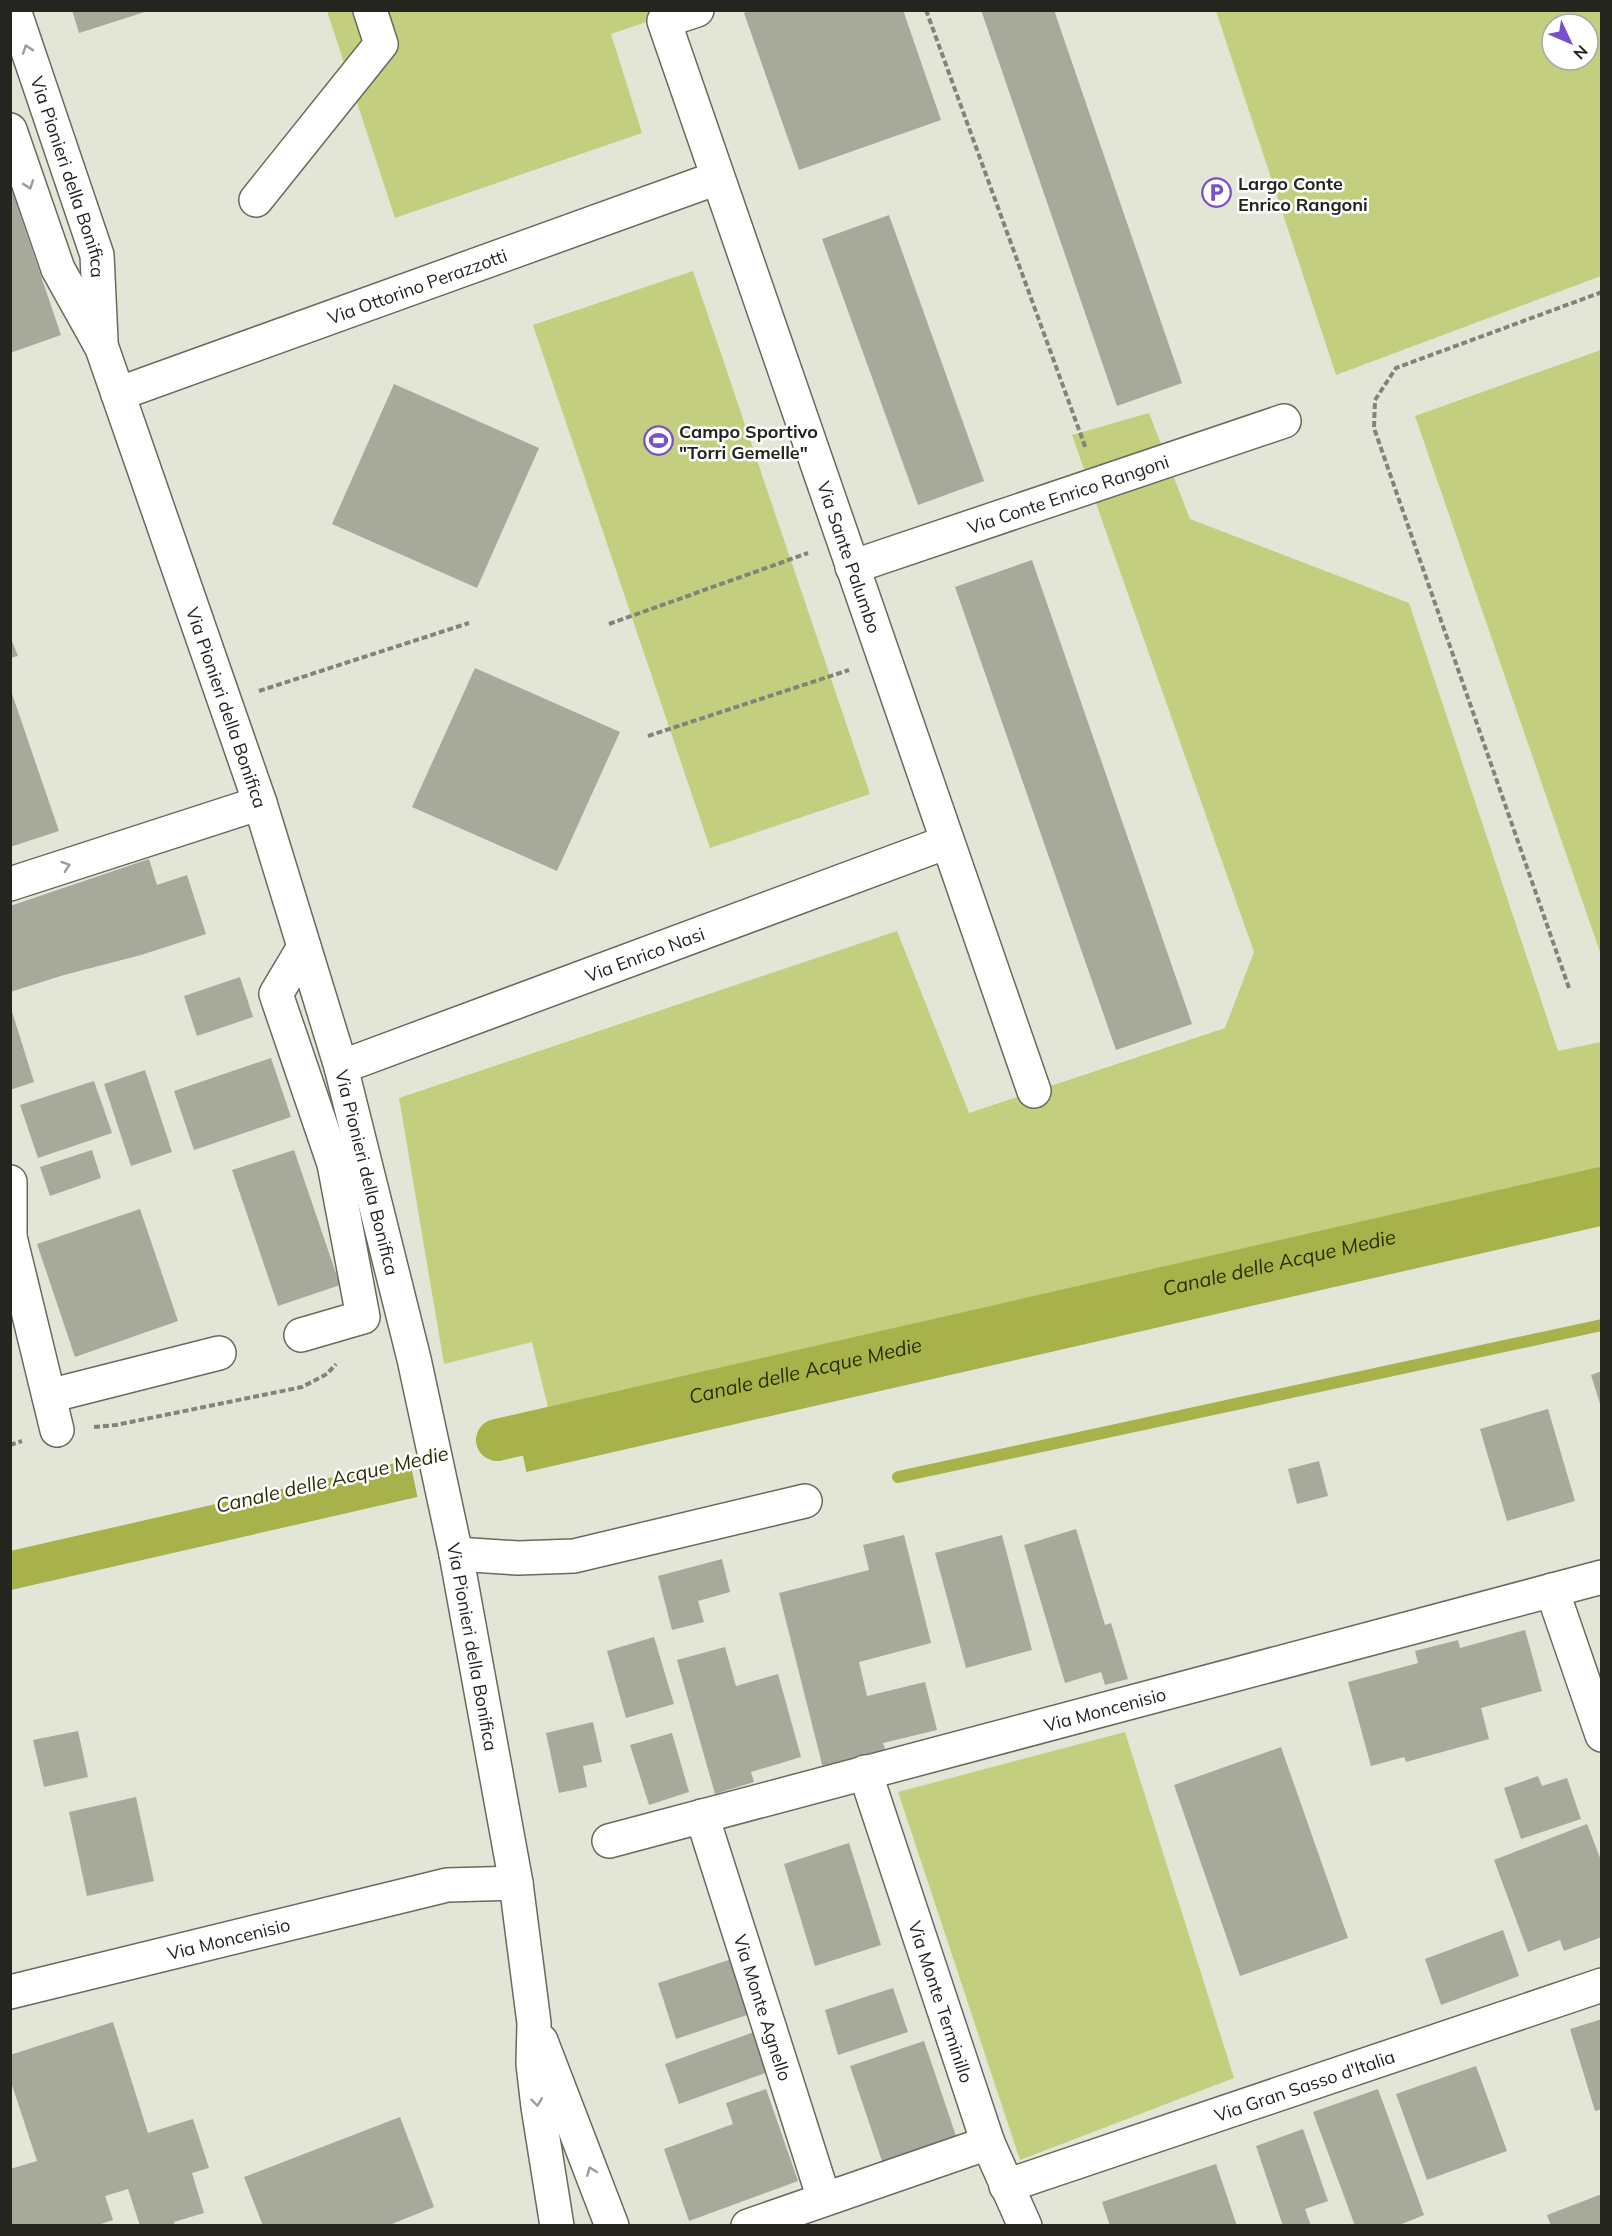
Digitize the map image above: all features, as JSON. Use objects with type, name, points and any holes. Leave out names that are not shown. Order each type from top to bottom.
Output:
[{"type":"street","name":"Via Pionieri della Bonifica","points":[[14,10],[97,255],[102,348]]},
{"type":"street","points":[[256,200],[381,44],[370,10]]},
{"type":"street","name":"Via Sante Palumbo","points":[[697,10],[664,21],[1034,1091]]},
{"type":"street","name":"Via Pionieri della Bonifica","points":[[10,130],[58,269],[102,348],[260,803],[341,1067],[414,1359],[456,1554],[514,1868],[534,2023],[536,2091],[556,2226]]},
{"type":"street","name":"Via Ottorino Perazzotti","points":[[118,394],[717,178]]},
{"type":"street","name":"Via Conte Enrico Rangoni","points":[[848,554],[1099,484],[1284,421]]},
{"type":"street","points":[[10,884],[260,803]]},
{"type":"street","name":"Via Enrico Nasi","points":[[341,1067],[947,842]]},
{"type":"street","points":[[300,1335],[363,1317],[334,1164],[276,994],[304,947]]},
{"type":"street","points":[[10,1182],[10,1236],[57,1430]]},
{"type":"street","points":[[49,1396],[219,1353]]},
{"type":"street","points":[[456,1554],[525,1558],[574,1556],[805,1501]]},
{"type":"street","name":"Via Moncenisio","points":[[609,1841],[1602,1577]]},
{"type":"street","points":[[1552,1590],[1602,1736]]},
{"type":"street","name":"Via Monte Terminillo","points":[[865,1772],[988,2143],[1025,2226]]},
{"type":"street","name":"Via Monte Agnello","points":[[702,1816],[824,2199]]},
{"type":"street","name":"Via Moncenisio","points":[[10,1992],[514,1868]]},
{"type":"street","name":"Via Gran Sasso d'Italia","points":[[1006,2186],[1602,1985]]},
{"type":"street","name":"Via Pionieri della Bonifica","points":[[534,2023],[612,2226]]},
{"type":"street","points":[[748,2226],[988,2143]]},
{"type":"path","points":[[926,10],[1099,484]]},
{"type":"path","points":[[1569,988],[1374,428],[1375,400],[1396,368],[1602,292]]},
{"type":"path","points":[[609,624],[848,554]]},
{"type":"path","points":[[225,702],[469,622]]},
{"type":"path","points":[[648,736],[884,658]]},
{"type":"path","points":[[10,1445],[57,1430],[116,1425],[302,1387],[327,1374],[346,1351],[363,1317]]},
{"type":"shaded area","points":[[327,11],[679,11],[611,34],[642,133],[395,218]]},
{"type":"shaded area","points":[[1216,11],[1601,11],[1601,276],[1336,375]]},
{"type":"shaded area","points":[[693,271],[870,794],[710,848],[533,325]]},
{"type":"shaded area","points":[[1602,350],[1601,955],[1415,416]]},
{"type":"shaded area","points":[[1149,413],[1190,519],[1409,603],[1558,1051],[1601,1042],[1601,1188],[553,1428],[532,1342],[444,1364],[399,1098],[897,931],[969,1113],[1225,1028],[1254,952],[1072,435]]},
{"type":"shaded area","points":[[1125,1732],[1234,2078],[1020,2160],[898,1792]]},
{"type":"water","points":[[1601,1188],[1601,1226],[11,1590],[10,1551]]},
{"type":"pier","points":[[518,1432],[527,1475],[418,1499],[409,1457]]},
{"type":"building","points":[[72,10],[148,10],[148,11],[79,33]]},
{"type":"building","points":[[750,10],[903,10],[941,120],[799,170],[744,13]]},
{"type":"building","points":[[981,10],[1054,10],[1182,383],[1117,406]]},
{"type":"building","points":[[10,185],[61,335],[10,353]]},
{"type":"building","points":[[889,215],[984,481],[918,505],[822,239]]},
{"type":"building","points":[[394,384],[539,448],[477,588],[332,524]]},
{"type":"building","points":[[1032,560],[1192,1024],[1116,1050],[955,587]]},
{"type":"building","points":[[10,636],[18,656],[10,658]]},
{"type":"building","points":[[475,668],[620,732],[557,871],[412,807]]},
{"type":"building","points":[[10,688],[59,831],[10,847]]},
{"type":"building","points":[[149,859],[157,885],[187,875],[206,934],[10,992],[10,906]]},
{"type":"building","points":[[240,977],[253,1017],[197,1036],[184,996]]},
{"type":"building","points":[[10,1005],[34,1082],[10,1090]]},
{"type":"building","points":[[271,1058],[291,1117],[194,1150],[174,1091]]},
{"type":"building","points":[[145,1070],[172,1152],[131,1166],[104,1084]]},
{"type":"building","points":[[94,1081],[112,1133],[38,1158],[20,1105]]},
{"type":"building","points":[[92,1150],[101,1178],[50,1196],[40,1167]]},
{"type":"building","points":[[294,1150],[340,1285],[278,1306],[232,1170]]},
{"type":"building","points":[[140,1209],[178,1321],[75,1357],[37,1244]]},
{"type":"building","points":[[1602,1371],[1602,1407],[1601,1407],[1591,1375]]},
{"type":"building","points":[[1548,1409],[1575,1501],[1507,1521],[1480,1429]]},
{"type":"building","points":[[1319,1461],[1328,1496],[1297,1504],[1288,1469]]},
{"type":"building","points":[[1076,1529],[1105,1625],[1111,1623],[1128,1679],[1105,1685],[1101,1672],[1065,1683],[1024,1545]]},
{"type":"building","points":[[904,1535],[931,1643],[859,1662],[867,1696],[925,1682],[937,1730],[883,1743],[886,1752],[823,1768],[779,1593],[869,1570],[863,1545]]},
{"type":"building","points":[[1002,1535],[1032,1650],[966,1668],[935,1553]]},
{"type":"building","points":[[722,1559],[730,1592],[698,1601],[704,1622],[672,1630],[658,1576]]},
{"type":"building","points":[[1525,1630],[1542,1691],[1481,1708],[1489,1739],[1406,1762],[1404,1757],[1371,1766],[1348,1682],[1418,1663],[1415,1651],[1458,1640],[1460,1648]]},
{"type":"building","points":[[654,1637],[674,1704],[626,1718],[607,1651]]},
{"type":"building","points":[[725,1647],[736,1686],[778,1674],[801,1757],[751,1772],[754,1782],[715,1794],[677,1660]]},
{"type":"building","points":[[593,1722],[602,1762],[583,1766],[587,1787],[559,1793],[546,1733]]},
{"type":"building","points":[[78,1731],[88,1777],[44,1787],[33,1740]]},
{"type":"building","points":[[672,1733],[689,1792],[649,1805],[630,1745]]},
{"type":"building","points":[[1281,1747],[1348,1938],[1240,1976],[1174,1785]]},
{"type":"building","points":[[1538,1776],[1542,1786],[1567,1778],[1581,1819],[1521,1839],[1504,1788]]},
{"type":"building","points":[[136,1797],[154,1881],[87,1896],[69,1812]]},
{"type":"building","points":[[1587,1824],[1602,1863],[1602,1937],[1564,1951],[1560,1940],[1528,1952],[1494,1860]]},
{"type":"building","points":[[849,1843],[881,1945],[815,1966],[784,1864]]},
{"type":"building","points":[[1503,1930],[1519,1976],[1441,2005],[1425,1959]]},
{"type":"building","points":[[735,1958],[753,2013],[676,2039],[658,1983]]},
{"type":"building","points":[[893,1988],[908,2032],[838,2055],[825,2010]]},
{"type":"building","points":[[1602,2019],[1602,2109],[1595,2111],[1570,2029]]},
{"type":"building","points":[[113,2022],[148,2133],[193,2119],[209,2168],[192,2173],[204,2213],[174,2222],[175,2226],[140,2226],[128,2189],[105,2196],[113,2220],[95,2226],[10,2226],[10,2169],[37,2161],[10,2079],[10,2055]]},
{"type":"building","points":[[754,2032],[768,2072],[679,2104],[665,2064]]},
{"type":"building","points":[[924,2041],[958,2142],[884,2167],[850,2066]]},
{"type":"building","points":[[1476,2066],[1507,2151],[1427,2180],[1396,2094]]},
{"type":"building","points":[[766,2089],[798,2181],[689,2221],[664,2149],[733,2124],[726,2103]]},
{"type":"building","points":[[1378,2089],[1424,2215],[1397,2226],[1355,2226],[1313,2112]]},
{"type":"building","points":[[400,2117],[434,2207],[387,2226],[263,2226],[244,2177]]},
{"type":"building","points":[[1303,2129],[1328,2201],[1305,2209],[1311,2226],[1283,2226],[1256,2146]]},
{"type":"building","points":[[1216,2164],[1237,2226],[1110,2226],[1102,2202]]},
{"type":"building","points":[[1602,2194],[1602,2226],[1551,2226],[1547,2215]]},
{"type":"waterway","name":"Canale delle Acque Medie","points":[[497,1440],[1602,1188]]},
{"type":"waterway","points":[[898,1477],[1602,1325]]},
{"type":"place","name":"Largo Conte Enrico Rangoni","points":[[1217,193]]},
{"type":"place","name":"Campo Sportivo \"Torri Gemelle\"","points":[[658,441]]}]
